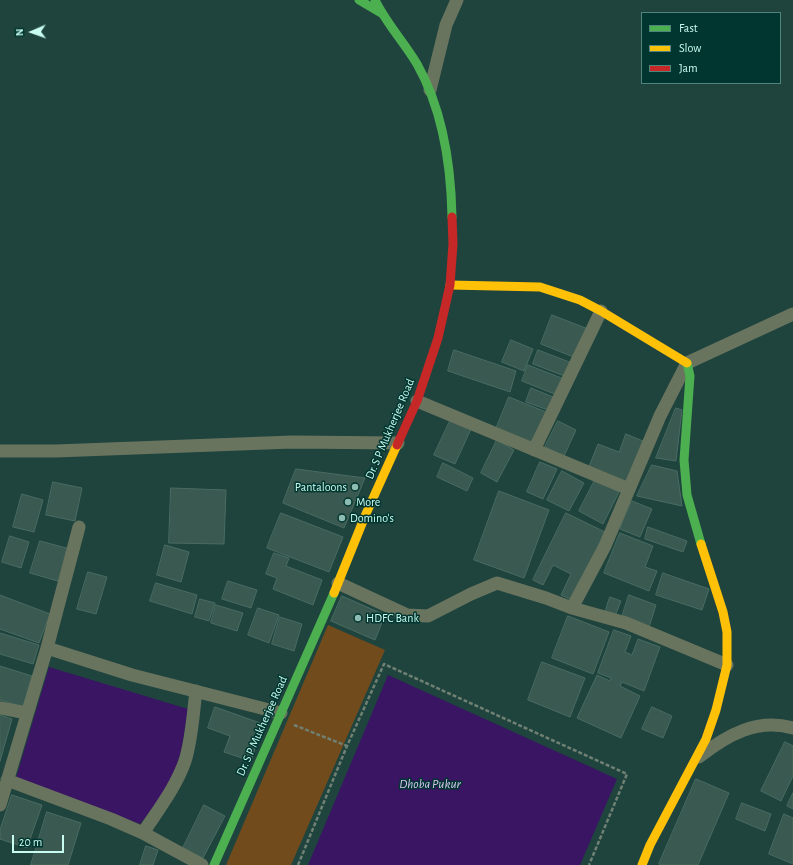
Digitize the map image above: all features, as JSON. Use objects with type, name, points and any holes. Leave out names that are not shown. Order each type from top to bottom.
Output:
[{"type":"street","points":[[359,0],[380,13]]},
{"type":"street","points":[[375,0],[380,13]]},
{"type":"street","points":[[430,90],[446,25],[457,0]]},
{"type":"street","name":"Dr. S P Mukherjee Road","points":[[214,865],[338,583],[365,516],[417,401],[438,338],[450,286],[453,244],[452,200],[448,161],[441,122],[430,90],[417,64],[405,45],[380,13]]},
{"type":"street","points":[[450,286],[540,287],[580,300],[687,363],[690,376],[684,460],[687,495],[723,612],[727,632],[727,665],[716,710],[706,739],[650,845],[642,865]]},
{"type":"street","points":[[534,450],[601,311]]},
{"type":"street","points":[[572,608],[605,546],[660,416],[687,363],[793,314]]},
{"type":"street","points":[[417,401],[629,489]]},
{"type":"street","points":[[0,451],[56,451],[292,442],[398,443]]},
{"type":"street","points":[[0,805],[47,648],[79,527]]},
{"type":"street","points":[[338,583],[407,615],[428,616],[471,594],[497,583],[546,598],[572,608],[626,623],[727,665]]},
{"type":"street","points":[[47,648],[132,675],[196,691],[280,716]]},
{"type":"street","points":[[143,833],[168,795],[185,761],[196,691]]},
{"type":"street","points":[[0,708],[27,713]]},
{"type":"street","points":[[695,761],[720,742],[743,730],[772,724],[793,728]]},
{"type":"street","points":[[7,780],[111,819],[143,833],[202,865]]},
{"type":"path","points":[[298,865],[384,664],[627,774],[589,865]]},
{"type":"path","points":[[280,716],[348,746]]},
{"type":"shaded area","points":[[328,625],[385,650],[291,865],[226,865]]},
{"type":"water","points":[[49,667],[188,709],[177,765],[169,783],[140,824],[16,778]]},
{"type":"water","name":"Dhoba Pukur","points":[[388,675],[617,779],[580,865],[308,865]]},
{"type":"building","points":[[552,315],[588,329],[576,358],[541,344]]},
{"type":"building","points":[[511,340],[533,349],[524,371],[502,362]]},
{"type":"building","points":[[454,350],[516,371],[510,392],[448,371]]},
{"type":"building","points":[[538,350],[572,363],[567,377],[533,364]]},
{"type":"building","points":[[528,365],[564,379],[557,395],[522,381]]},
{"type":"building","points":[[531,388],[553,397],[548,410],[526,402]]},
{"type":"building","points":[[509,397],[546,412],[534,444],[496,429]]},
{"type":"building","points":[[676,408],[682,410],[676,461],[656,458]]},
{"type":"building","points":[[451,419],[471,429],[455,464],[434,455]]},
{"type":"building","points":[[558,421],[576,430],[564,456],[545,447]]},
{"type":"building","points":[[626,434],[643,441],[626,484],[588,469],[598,444],[619,452]]},
{"type":"building","points":[[497,440],[514,450],[497,482],[481,473]]},
{"type":"building","points":[[540,462],[557,469],[543,499],[527,492]]},
{"type":"building","points":[[443,463],[473,478],[467,491],[437,477]]},
{"type":"building","points":[[652,465],[677,471],[682,506],[637,496]]},
{"type":"building","points":[[296,469],[365,478],[344,528],[283,503]]},
{"type":"building","points":[[562,471],[584,483],[569,511],[547,500]]},
{"type":"building","points":[[595,480],[619,492],[603,524],[579,511]]},
{"type":"building","points":[[53,482],[82,488],[75,521],[46,515]]},
{"type":"building","points":[[171,488],[226,490],[224,544],[169,543]]},
{"type":"building","points":[[499,491],[549,510],[524,578],[474,560]]},
{"type":"building","points":[[22,494],[43,500],[34,532],[13,527]]},
{"type":"building","points":[[632,501],[652,509],[640,537],[620,529]]},
{"type":"building","points":[[281,513],[343,537],[329,572],[267,548]]},
{"type":"building","points":[[566,513],[605,532],[572,600],[561,595],[571,574],[553,565],[543,585],[533,580]]},
{"type":"building","points":[[648,527],[687,541],[683,552],[645,539]]},
{"type":"building","points":[[620,533],[653,546],[645,567],[657,571],[649,591],[604,573]]},
{"type":"building","points":[[10,536],[29,542],[21,568],[2,562]]},
{"type":"building","points":[[40,541],[70,549],[61,582],[30,573]]},
{"type":"building","points":[[165,545],[189,552],[181,582],[157,575]]},
{"type":"building","points":[[274,553],[289,558],[286,566],[322,580],[313,605],[273,589],[277,578],[266,574]]},
{"type":"building","points":[[88,572],[107,577],[96,614],[77,609]]},
{"type":"building","points":[[663,573],[709,589],[702,610],[656,595]]},
{"type":"building","points":[[228,581],[257,590],[251,608],[222,599]]},
{"type":"building","points":[[156,583],[197,595],[192,614],[150,601]]},
{"type":"building","points":[[0,595],[50,614],[39,643],[0,629]]},
{"type":"building","points":[[629,595],[656,605],[649,627],[622,617]]},
{"type":"building","name":"HDFC Bank","points":[[342,596],[385,615],[375,640],[331,621]]},
{"type":"building","points":[[610,597],[621,601],[615,616],[605,613]]},
{"type":"building","points":[[200,599],[215,603],[209,621],[195,617]]},
{"type":"building","points":[[216,605],[243,613],[237,631],[211,623]]},
{"type":"building","points":[[258,608],[279,615],[269,643],[248,635]]},
{"type":"building","points":[[568,616],[609,632],[593,674],[552,658]]},
{"type":"building","points":[[280,617],[302,624],[294,651],[272,644]]},
{"type":"building","points":[[614,630],[631,636],[625,652],[632,655],[638,639],[660,647],[644,691],[622,682],[620,686],[640,696],[621,738],[577,718],[597,675],[610,681],[611,678],[598,673]]},
{"type":"building","points":[[0,633],[39,645],[33,664],[0,654]]},
{"type":"building","points":[[542,662],[585,678],[570,717],[528,700]]},
{"type":"building","points":[[0,666],[32,676],[23,707],[0,700]]},
{"type":"building","points":[[215,707],[263,724],[251,761],[224,752],[230,736],[208,728]]},
{"type":"building","points":[[652,707],[672,716],[663,738],[642,729]]},
{"type":"building","points":[[0,715],[12,719],[0,761]]},
{"type":"building","points":[[785,742],[793,746],[793,776],[781,801],[761,791]]},
{"type":"building","points":[[696,779],[729,793],[698,865],[661,865],[659,864]]},
{"type":"building","points":[[793,793],[793,809],[787,806]]},
{"type":"building","points":[[12,795],[42,805],[27,848],[0,839],[0,830]]},
{"type":"building","points":[[742,803],[771,814],[765,831],[736,819]]},
{"type":"building","points":[[204,805],[225,816],[203,858],[183,848]]},
{"type":"building","points":[[47,812],[81,823],[68,865],[31,865]]},
{"type":"building","points":[[784,814],[793,818],[793,864],[769,854]]},
{"type":"building","points":[[146,846],[158,850],[153,865],[140,865]]},
{"type":"traffic: fast","points":[[359,0],[381,13]]},
{"type":"traffic: fast","points":[[375,0],[384,17],[417,64],[433,100],[444,138],[450,177],[452,217]]},
{"type":"traffic: fast","points":[[687,363],[690,376],[684,460],[687,495],[701,544]]},
{"type":"traffic: fast","points":[[214,865],[334,593]]},
{"type":"traffic: slow","points":[[450,285],[540,287],[580,300],[687,363]]},
{"type":"traffic: slow","points":[[334,593],[365,516],[397,445]]},
{"type":"traffic: slow","points":[[642,865],[650,845],[706,739],[716,710],[727,665],[727,632],[723,612],[701,544]]},
{"type":"traffic: jam","points":[[397,445],[417,401],[438,338],[450,285],[453,244],[452,217]]},
{"type":"place","name":"Pantaloons","points":[[355,487]]},
{"type":"place","name":"More","points":[[348,502]]},
{"type":"place","name":"Domino's","points":[[342,518]]},
{"type":"place","name":"HDFC Bank","points":[[358,618]]}]
